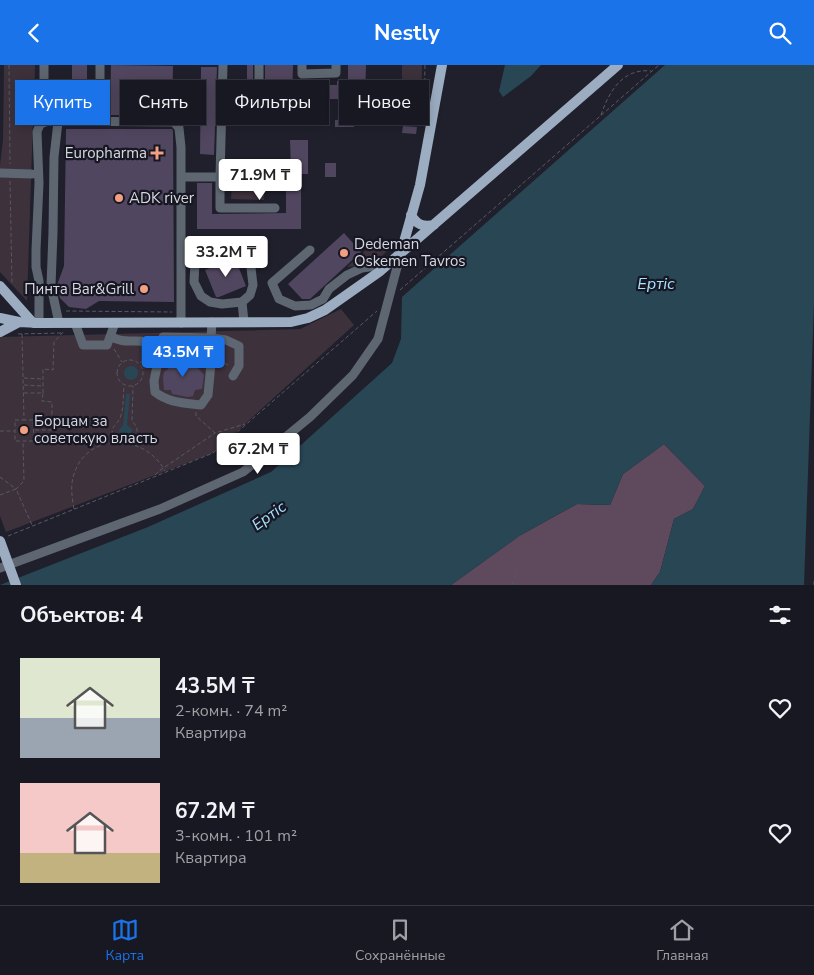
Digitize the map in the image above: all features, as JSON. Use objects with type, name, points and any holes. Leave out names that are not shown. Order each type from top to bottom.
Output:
[{"type":"main road","points":[[400,256],[420,185],[442,65]]},
{"type":"main road","points":[[0,318],[62,327],[75,323],[157,323],[181,318],[212,322],[291,322],[308,318],[348,295],[400,256],[618,65]]},
{"type":"main road","points":[[411,215],[417,223],[425,227],[436,225]]},
{"type":"main road","points":[[0,286],[36,323]]},
{"type":"main road","points":[[0,332],[19,322]]},
{"type":"main road","points":[[4,538],[16,585]]},
{"type":"street","points":[[44,65],[44,80]]},
{"type":"street","points":[[100,65],[100,80]]},
{"type":"street","points":[[259,65],[259,80]]},
{"type":"street","points":[[302,65],[302,74],[336,73],[336,65]]},
{"type":"street","points":[[223,66],[220,208],[276,208]]},
{"type":"street","points":[[110,122],[174,122],[179,127],[181,136],[181,318]]},
{"type":"street","points":[[36,323],[39,281],[36,267],[39,183],[37,132],[39,125]]},
{"type":"street","points":[[58,125],[54,157],[54,232],[51,286],[62,327]]},
{"type":"street","points":[[0,173],[32,174]]},
{"type":"street","points":[[181,177],[220,177]]},
{"type":"street","points":[[242,250],[250,259],[253,285],[250,295],[242,302],[222,304],[210,302],[204,298],[194,282],[195,263],[198,259],[212,253],[242,250]]},
{"type":"street","points":[[310,250],[272,283],[279,299],[296,306],[311,305],[323,299],[329,289],[347,275],[362,268],[389,264]]},
{"type":"street","points":[[0,568],[160,509],[243,471],[310,417],[353,375],[378,339],[400,256]]},
{"type":"street","points":[[242,302],[244,322]]},
{"type":"street","points":[[157,323],[163,337],[154,381],[156,392],[164,399],[201,405],[208,395],[213,343],[211,338],[212,322]]},
{"type":"street","points":[[75,323],[83,345],[106,345],[110,341],[115,323]]},
{"type":"street","points":[[163,337],[211,338],[226,340],[239,346],[239,366],[233,376]]},
{"type":"street","points":[[110,341],[149,341],[159,351]]},
{"type":"path","points":[[9,65],[11,284],[13,290]]},
{"type":"path","points":[[425,65],[425,80]]},
{"type":"path","points":[[4,538],[212,453],[659,65]]},
{"type":"path","points":[[600,115],[614,86],[637,71],[652,71]]},
{"type":"path","points":[[34,430],[52,430],[52,402],[42,401],[42,369],[53,370],[54,341],[62,327],[64,311],[181,318]]},
{"type":"path","points":[[24,420],[22,334],[62,327]]},
{"type":"path","points":[[110,341],[122,362]]},
{"type":"path","points":[[140,364],[151,343]]},
{"type":"path","points":[[129,359],[140,364],[144,372],[138,384],[133,386],[124,385],[119,381],[116,374],[122,362],[129,359]]},
{"type":"path","points":[[23,378],[43,379]]},
{"type":"path","points":[[23,385],[42,385]]},
{"type":"path","points":[[114,443],[112,431],[121,416],[124,385]]},
{"type":"path","points":[[131,444],[136,437],[137,431],[132,421],[133,386]]},
{"type":"path","points":[[23,393],[42,393]]},
{"type":"path","points":[[195,404],[196,416],[216,433]]},
{"type":"path","points":[[15,420],[24,420],[33,420],[34,441],[15,441],[15,420]]},
{"type":"path","points":[[154,477],[164,467],[216,433],[240,424],[247,424]]},
{"type":"path","points":[[0,431],[15,431]]},
{"type":"path","points":[[0,495],[16,489],[24,481],[23,441]]},
{"type":"path","points":[[74,509],[71,491],[74,473],[84,457],[99,447],[114,443],[136,444],[152,453],[166,472]]},
{"type":"path","points":[[0,477],[16,489],[32,526]]},
{"type":"path","points":[[512,585],[517,571]]},
{"type":"path","points":[[814,580],[814,585]]},
{"type":"shaded area","points":[[4,65],[35,65],[35,80],[15,80],[15,125],[33,125],[27,301],[0,272],[0,165],[3,140]]},
{"type":"shaded area","points":[[402,65],[422,65],[422,80],[402,80]]},
{"type":"shaded area","points":[[232,183],[265,183],[264,200],[231,199]]},
{"type":"shaded area","points":[[376,242],[387,244],[390,247],[376,260],[359,266],[347,267],[368,248]]},
{"type":"shaded area","points":[[341,309],[354,325],[213,453],[6,532],[0,516],[0,337],[300,329]]},
{"type":"shaded area","points":[[664,444],[705,486],[693,509],[674,519],[660,572],[651,585],[451,585],[519,536],[577,504],[610,505],[623,474]]},
{"type":"water","points":[[505,65],[541,65],[531,76],[503,97],[499,91]]},
{"type":"water","name":"Ертіс","points":[[665,65],[814,65],[814,303],[804,585],[651,585],[660,572],[674,519],[693,509],[705,486],[664,444],[623,474],[610,505],[577,504],[519,536],[451,585],[0,585],[148,527],[271,472],[392,363],[401,339],[402,297]]},
{"type":"water","points":[[128,366],[134,366],[138,373],[134,380],[128,380],[124,376],[124,370]]},
{"type":"water","points":[[126,394],[130,394],[127,425],[132,429],[132,433],[126,438],[120,434],[119,430],[123,425]]},
{"type":"building","points":[[72,65],[87,65],[87,80],[72,80]]},
{"type":"building","points":[[111,65],[173,66],[173,80],[120,80],[120,115],[110,115]]},
{"type":"building","points":[[247,65],[253,65],[253,80],[247,80]]},
{"type":"building","points":[[265,65],[293,65],[293,80],[265,80]]},
{"type":"building","points":[[348,65],[366,65],[366,80],[348,80]]},
{"type":"building","points":[[201,67],[217,67],[214,155],[200,154],[200,125],[206,125],[206,80],[201,80]]},
{"type":"building","points":[[337,81],[339,81],[339,99],[329,99],[329,85],[337,85]]},
{"type":"building","points":[[335,120],[339,120],[339,125],[354,125],[354,127],[335,127]]},
{"type":"building","points":[[403,126],[417,127],[416,134],[402,133]]},
{"type":"building","name":"ADK river","points":[[66,129],[172,129],[174,302],[99,301],[86,309],[69,307],[60,298],[57,285],[64,266]]},
{"type":"building","points":[[290,140],[308,140],[308,174],[301,174],[301,229],[197,229],[197,183],[212,183],[212,214],[286,213],[286,171],[291,171]]},
{"type":"building","points":[[325,163],[336,163],[336,177],[325,177]]},
{"type":"building","points":[[344,233],[361,252],[310,299],[302,299],[288,284]]},
{"type":"building","points":[[235,258],[246,286],[216,297],[205,270]]},
{"type":"building","points":[[168,362],[198,362],[198,368],[204,375],[202,389],[195,390],[193,396],[188,397],[172,394],[171,390],[164,390],[163,378],[164,372],[168,369]]},
{"type":"place","name":"Europharma","points":[[157,153]]},
{"type":"place","name":"ADK river","points":[[119,198]]},
{"type":"place","name":"Dedeman Oskemen Tavros","points":[[344,253]]},
{"type":"place","name":"Пинта Bar&Grill","points":[[144,289]]},
{"type":"place","name":"Борцам за советскую власть","points":[[24,430]]}]
